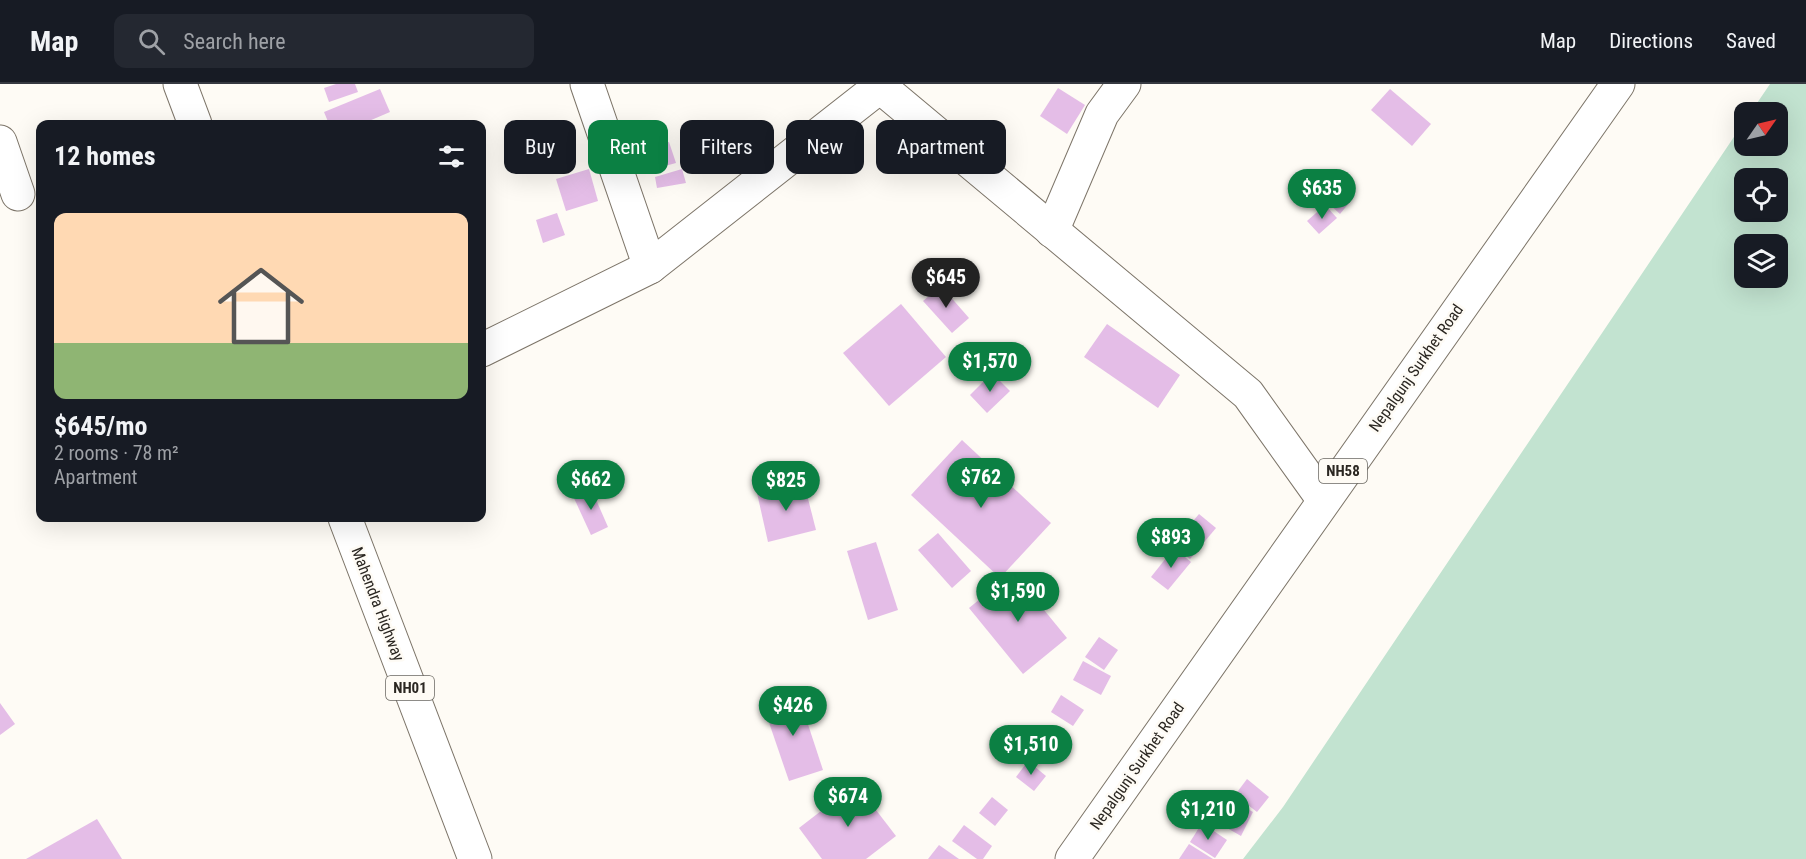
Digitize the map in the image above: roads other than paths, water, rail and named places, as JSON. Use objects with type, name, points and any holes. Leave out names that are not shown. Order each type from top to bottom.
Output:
[{"type":"main road","points":[[180,84],[194,120]]},
{"type":"main road","points":[[587,84],[650,267]]},
{"type":"main road","points":[[1052,231],[1102,114],[1124,84]]},
{"type":"main road","name":"Nepalgunj Surkhet Road","points":[[1072,859],[1323,499],[1618,84]]},
{"type":"main road","points":[[486,348],[650,267],[877,86],[1248,394],[1323,499]]},
{"type":"main road","points":[[0,142],[20,194]]},
{"type":"main road","name":"Mahendra Highway","points":[[347,522],[475,859]]}]
